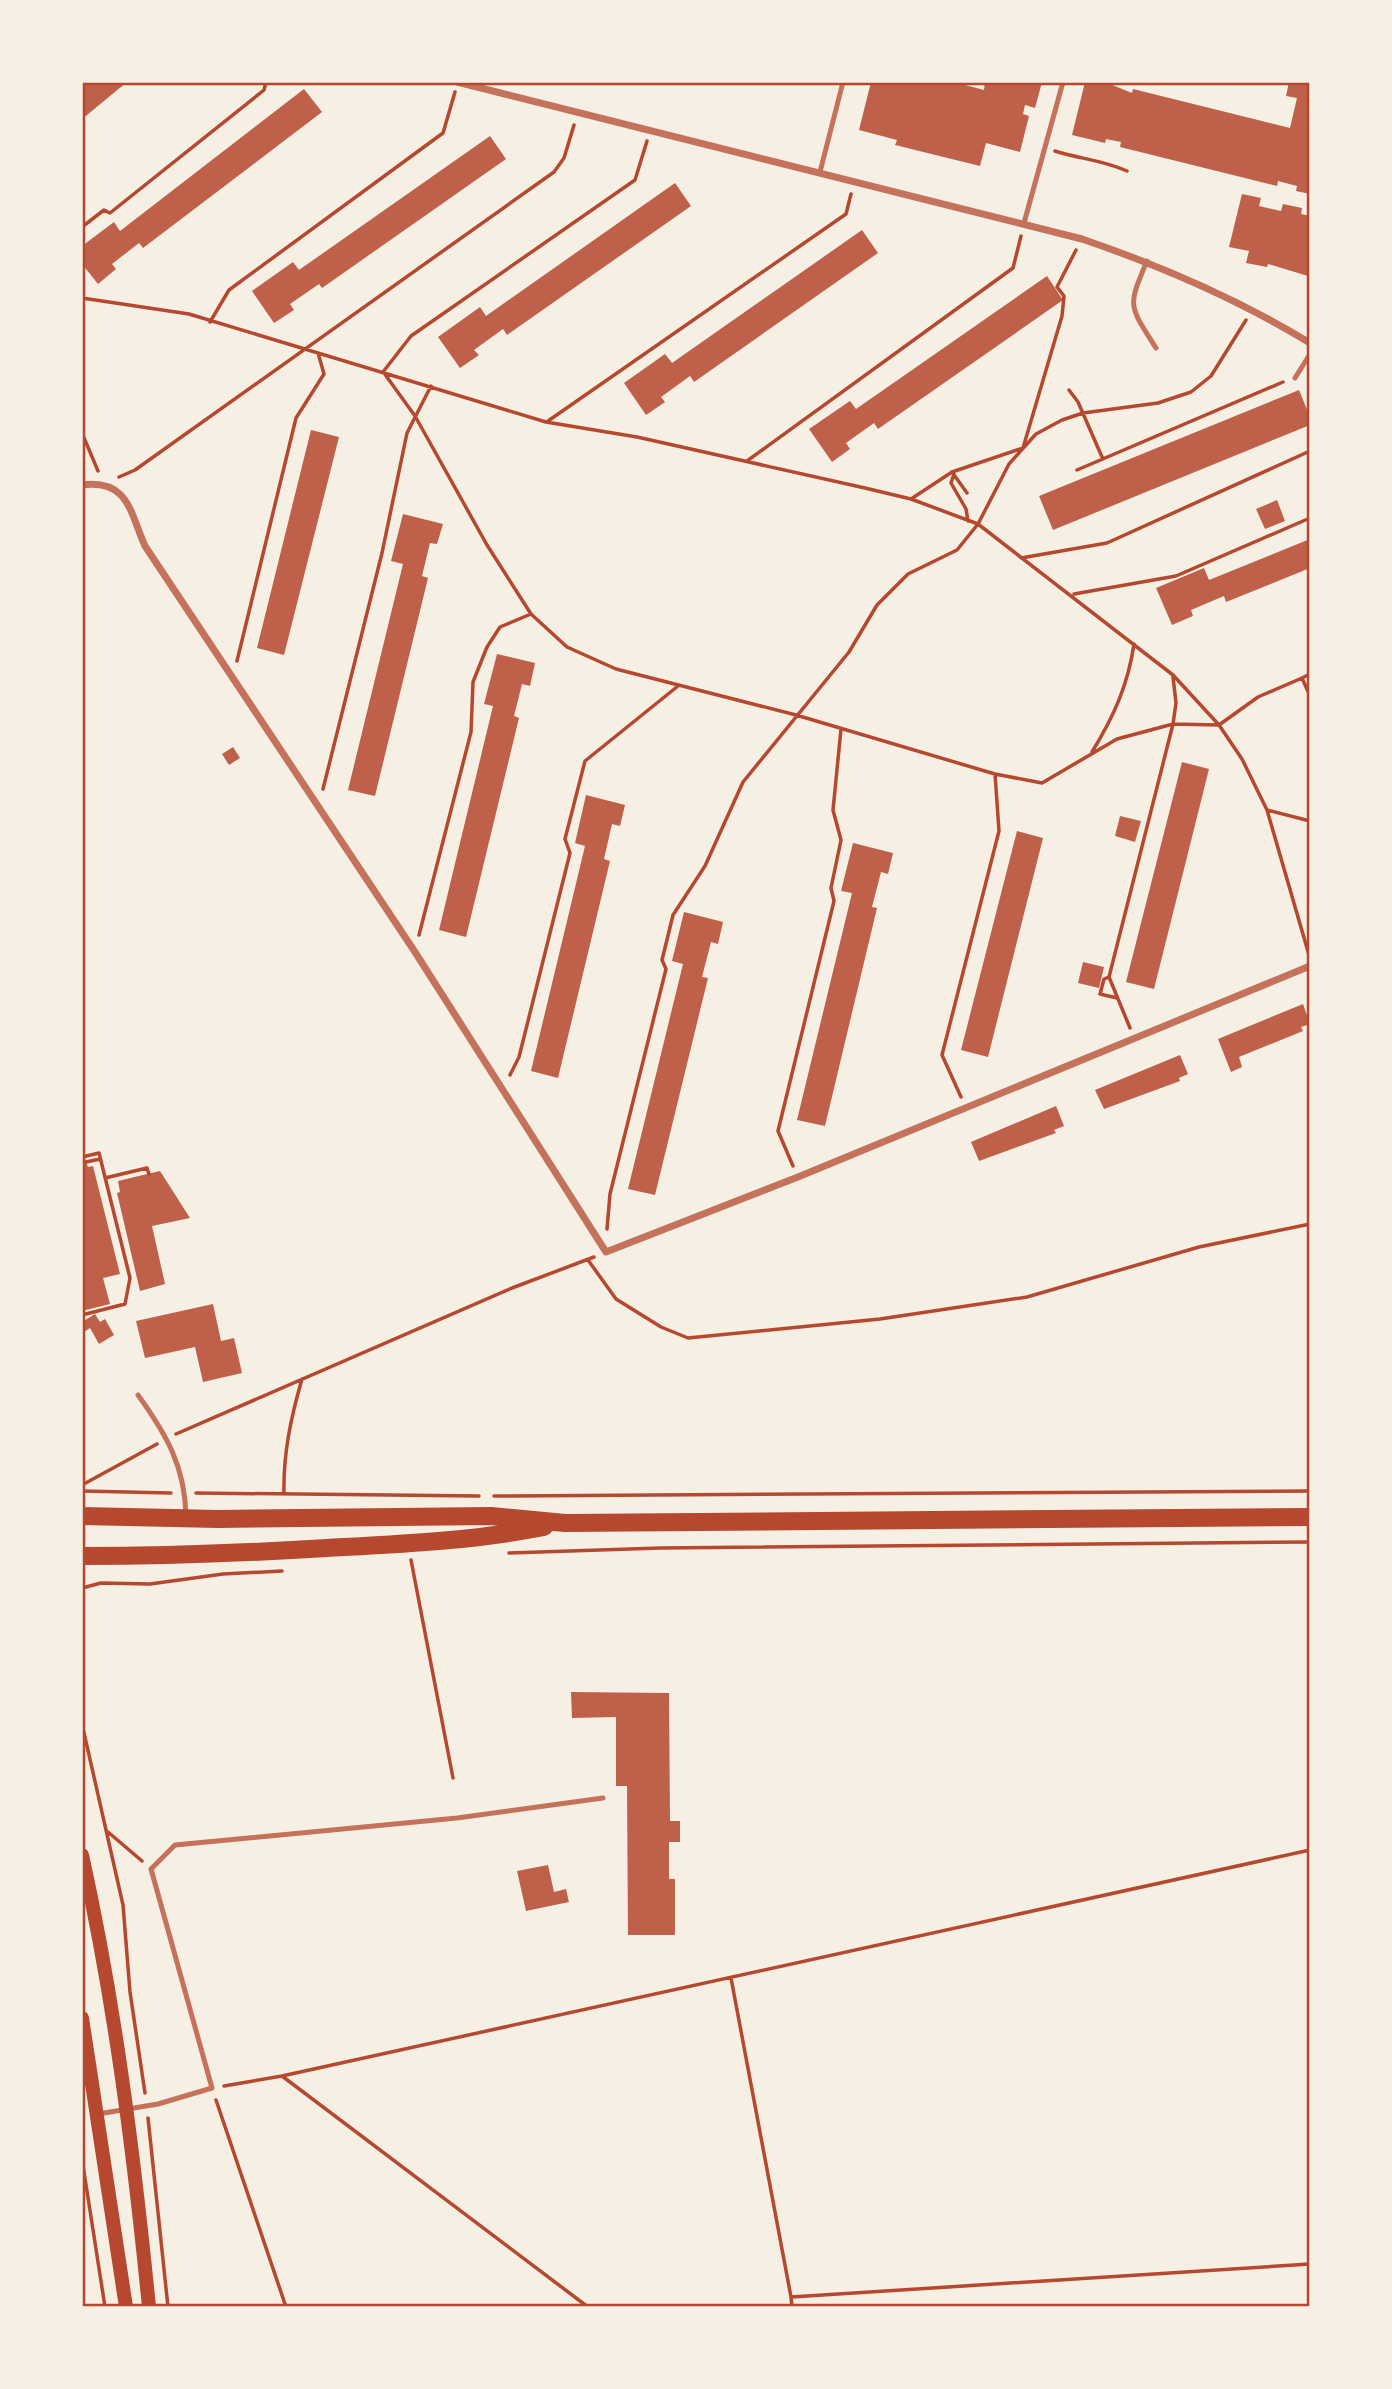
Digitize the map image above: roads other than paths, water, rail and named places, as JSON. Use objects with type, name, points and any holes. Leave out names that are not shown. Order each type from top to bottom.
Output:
[{"type":"main road","points":[[85,1517],[187,1519],[491,1516],[565,1523],[1310,1517]]},
{"type":"main road","points":[[87,1558],[410,1552],[565,1523]]},
{"type":"main road","points":[[82,1855],[104,1963],[127,2109],[149,2307]]},
{"type":"main road","points":[[82,2018],[126,2307]]},
{"type":"street","points":[[457,82],[1082,239],[1147,261],[1251,309],[1310,343]]},
{"type":"street","points":[[82,485],[103,485],[117,491],[129,504],[145,546],[415,952],[606,1252],[966,1109],[1310,966]]},
{"type":"lane","points":[[820,172],[843,82]]},
{"type":"lane","points":[[1024,223],[1063,82]]},
{"type":"lane","points":[[1147,261],[1132,295],[1131,307],[1156,348]]},
{"type":"lane","points":[[1295,378],[1310,354]]},
{"type":"lane","points":[[138,1395],[169,1437],[186,1493],[187,1519]]},
{"type":"lane","points":[[98,2114],[146,2106],[212,2088],[151,1869],[175,1845],[457,1818],[603,1798]]}]
